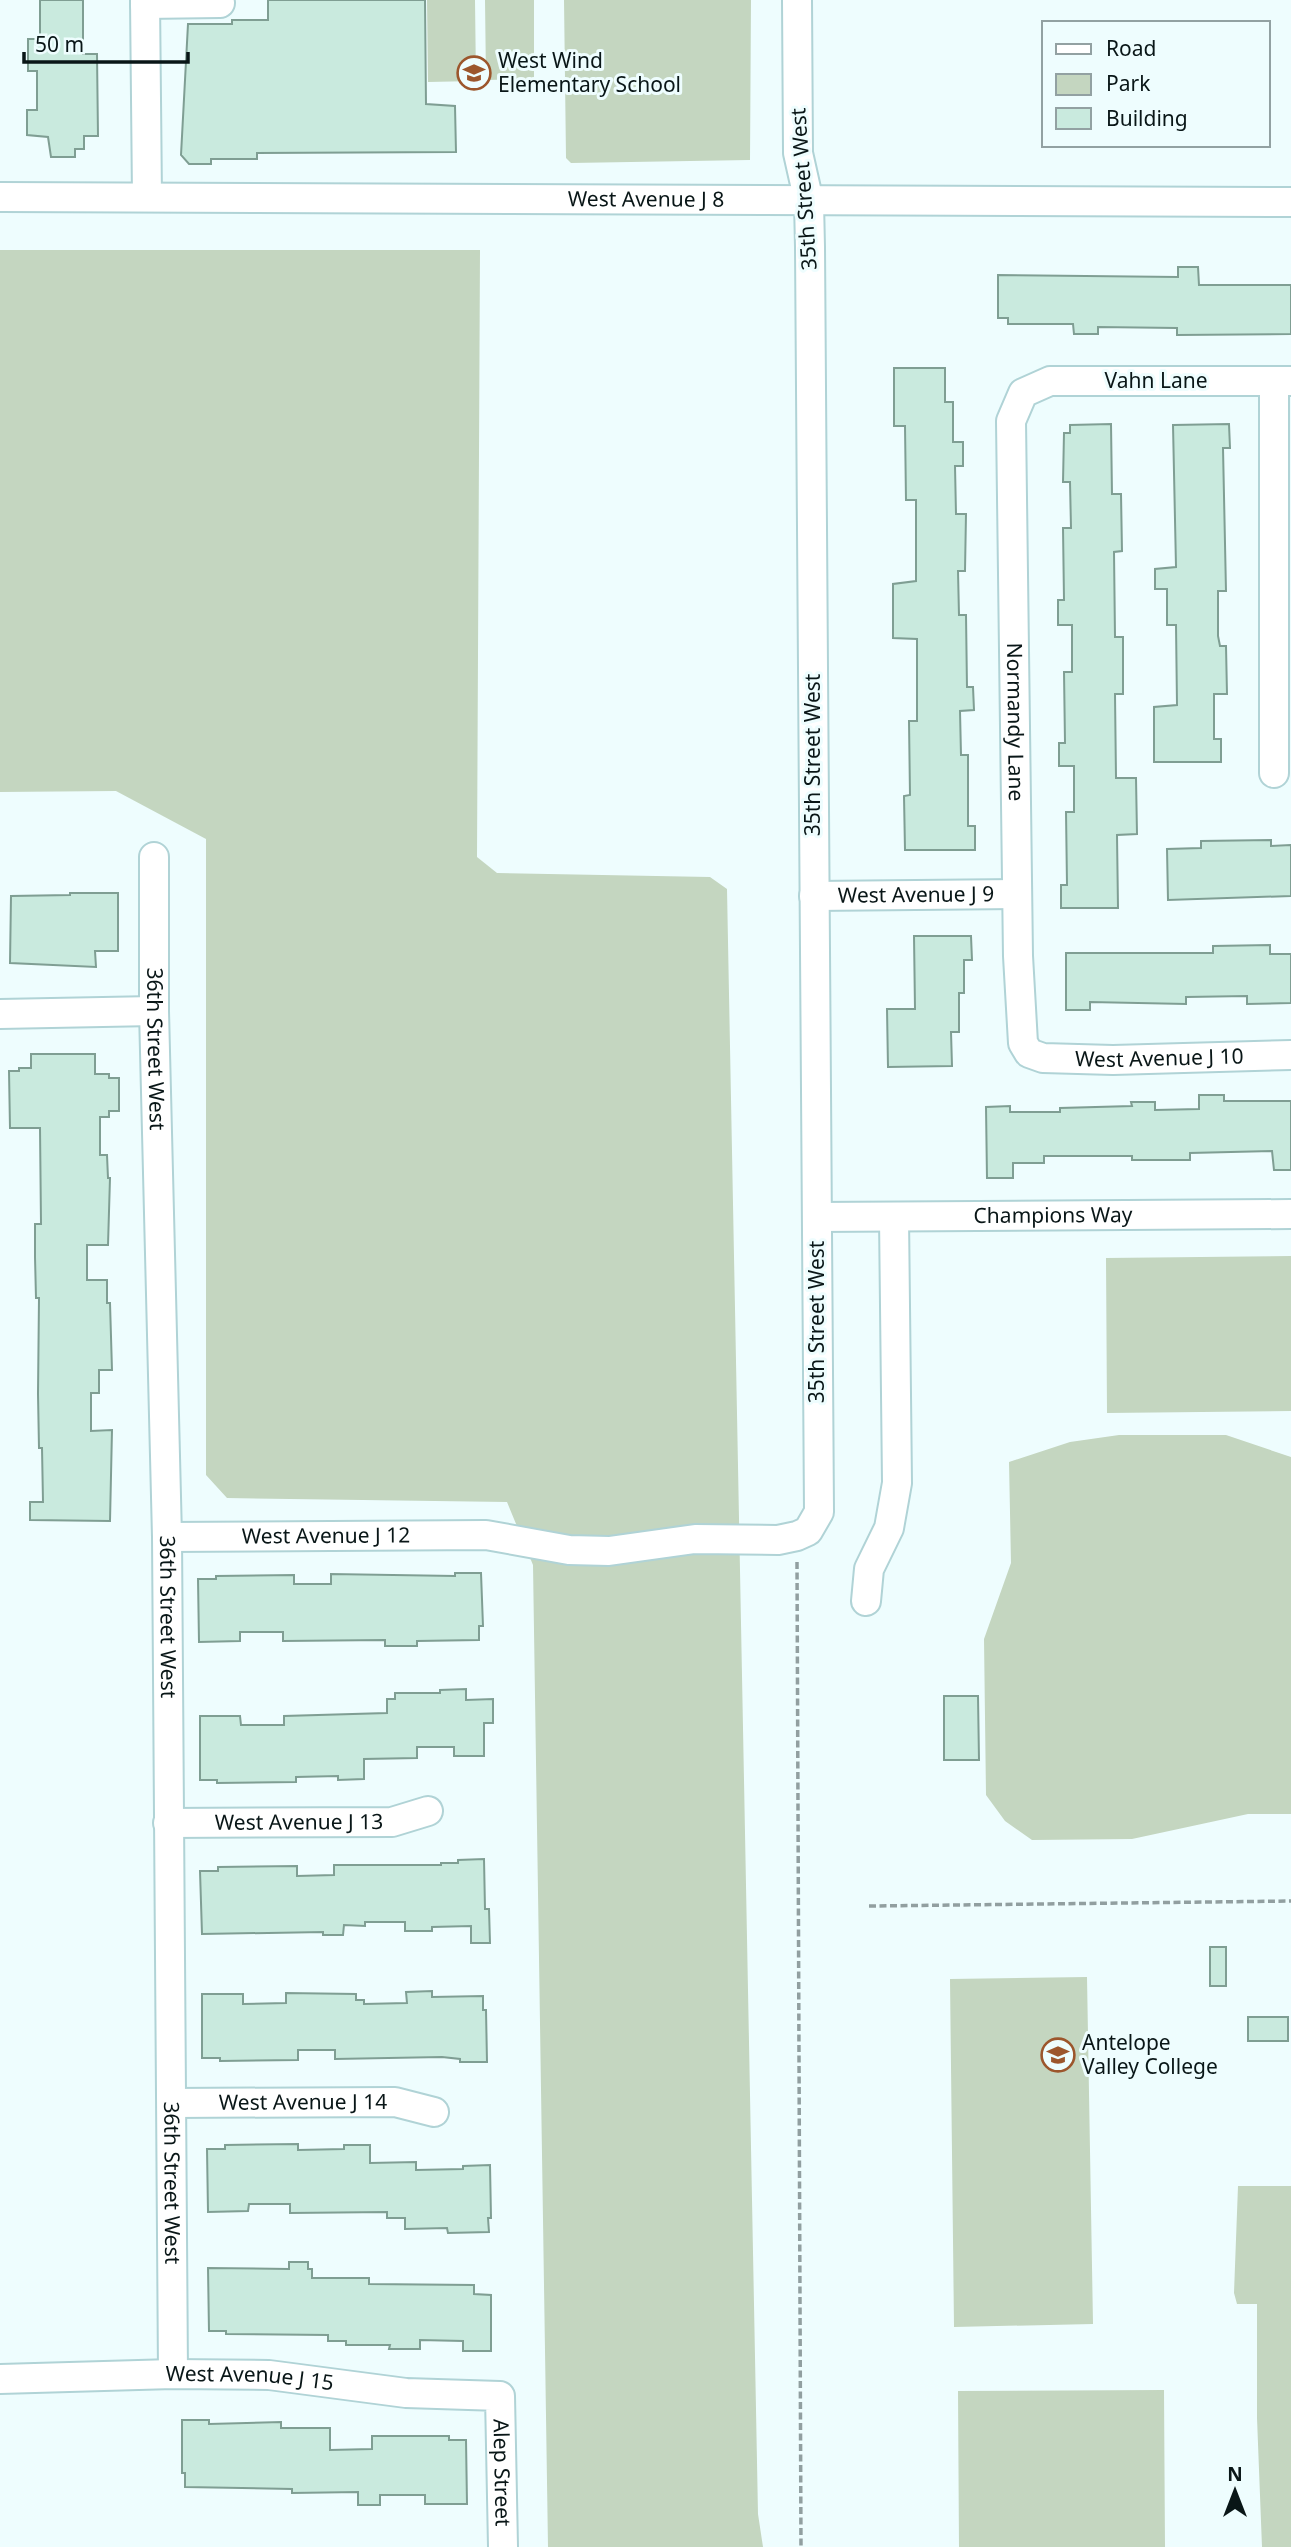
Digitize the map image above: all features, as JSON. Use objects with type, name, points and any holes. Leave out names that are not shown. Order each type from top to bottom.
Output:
[{"type":"street","name":"35th Street West","points":[[797,0],[798,153],[809,201],[819,1511],[807,1531],[797,1536]]},
{"type":"street","points":[[147,197],[145,2],[220,2]]},
{"type":"street","name":"West Avenue J 8","points":[[0,197],[1291,202]]},
{"type":"street","name":"Vahn Lane","points":[[1023,393],[1050,381],[1282,381]]},
{"type":"street","points":[[1274,773],[1282,381]]},
{"type":"street","name":"Normandy Lane","points":[[1023,393],[1011,421],[1017,894],[1023,1043],[1029,1053]]},
{"type":"street","name":"36th Street West","points":[[155,858],[154,1011],[167,1537],[173,2374]]},
{"type":"street","name":"West Avenue J 9","points":[[814,896],[1017,894]]},
{"type":"street","points":[[0,1014],[154,1011]]},
{"type":"street","name":"West Avenue J 10","points":[[1029,1053],[1043,1058],[1113,1060],[1291,1055]]},
{"type":"street","name":"Champions Way","points":[[817,1217],[1291,1214]]},
{"type":"street","points":[[866,1601],[869,1569],[889,1528],[897,1483],[894,1217]]},
{"type":"street","name":"West Avenue J 12","points":[[167,1537],[486,1535],[569,1550],[609,1551],[695,1539],[778,1539],[797,1536]]},
{"type":"street","name":"West Avenue J 13","points":[[168,1823],[392,1822],[428,1811]]},
{"type":"street","name":"West Avenue J 14","points":[[172,2103],[395,2102],[434,2112]]},
{"type":"street","name":"West Avenue J 15","points":[[0,2379],[173,2374],[269,2375],[406,2393],[500,2396]]},
{"type":"street","name":"Alep Street","points":[[500,2396],[503,2547]]},
{"type":"path","points":[[797,1536],[801,2547]]},
{"type":"path","points":[[869,1906],[1291,1901]]},
{"type":"green space","points":[[427,0],[475,0],[476,81],[428,82]]},
{"type":"green space","points":[[485,0],[534,0],[534,79],[486,80]]},
{"type":"green space","points":[[564,0],[751,0],[750,160],[571,163],[566,158]]},
{"type":"green space","points":[[0,250],[480,250],[477,857],[497,873],[710,877],[727,889],[758,2514],[763,2547],[548,2547],[533,1565],[507,1502],[227,1498],[206,1475],[206,839],[116,791],[0,792]]},
{"type":"green space","points":[[1291,1256],[1291,1411],[1107,1413],[1106,1258]]},
{"type":"green space","points":[[1119,1435],[1226,1435],[1291,1457],[1291,1814],[1248,1814],[1132,1839],[1032,1840],[1005,1821],[986,1795],[984,1639],[1011,1563],[1009,1462],[1070,1442]]},
{"type":"green space","points":[[1087,1977],[1093,2324],[954,2327],[950,1979]]},
{"type":"green space","points":[[1238,2186],[1291,2186],[1291,2547],[1262,2547],[1257,2418],[1257,2304],[1237,2304],[1234,2293]]},
{"type":"green space","points":[[1164,2390],[1165,2547],[959,2547],[958,2391]]},
{"type":"building","points":[[40,0],[83,0],[83,54],[97,54],[98,136],[84,136],[84,149],[75,149],[75,157],[51,157],[48,137],[27,135],[27,110],[37,110],[37,71],[28,71],[28,39],[40,39]]},
{"type":"building","points":[[268,0],[425,0],[426,104],[455,106],[456,152],[257,153],[257,159],[211,159],[211,164],[189,164],[181,155],[188,24],[232,24],[232,20],[268,20]]},
{"type":"building","points":[[1178,267],[1198,267],[1199,285],[1291,285],[1291,334],[1177,335],[1177,328],[1098,327],[1098,334],[1074,334],[1073,324],[1008,324],[1008,318],[998,318],[998,275],[1178,277]]},
{"type":"building","points":[[894,368],[945,368],[945,402],[953,402],[953,442],[963,442],[963,466],[955,466],[956,514],[966,514],[965,571],[958,571],[959,615],[966,615],[967,687],[973,687],[974,710],[960,711],[961,755],[968,755],[968,826],[975,826],[975,850],[905,850],[904,796],[910,795],[909,721],[917,721],[917,639],[893,638],[893,584],[916,581],[916,500],[906,500],[905,426],[894,426]]},
{"type":"building","points":[[1111,424],[1112,494],[1121,494],[1122,551],[1114,552],[1115,637],[1123,637],[1123,694],[1115,694],[1116,778],[1136,778],[1137,834],[1117,835],[1118,908],[1061,908],[1061,885],[1067,885],[1066,812],[1074,812],[1074,766],[1059,766],[1059,743],[1065,743],[1064,672],[1072,672],[1072,625],[1058,625],[1058,600],[1064,600],[1063,528],[1071,528],[1070,482],[1063,482],[1064,433],[1070,433],[1070,425]]},
{"type":"building","points":[[1229,424],[1230,448],[1223,448],[1226,591],[1218,591],[1218,636],[1220,646],[1226,646],[1227,694],[1214,694],[1214,739],[1221,739],[1221,762],[1154,762],[1154,707],[1177,705],[1176,625],[1167,625],[1167,589],[1155,589],[1155,569],[1176,567],[1173,425]]},
{"type":"building","points":[[1271,840],[1271,846],[1291,845],[1291,896],[1168,900],[1167,849],[1201,848],[1201,841]]},
{"type":"building","points":[[118,893],[118,951],[95,951],[96,967],[10,963],[11,896]]},
{"type":"building","points":[[914,936],[971,936],[972,960],[964,960],[964,993],[959,993],[959,1032],[951,1032],[952,1066],[888,1067],[887,1009],[915,1009]]},
{"type":"building","points":[[1270,945],[1270,954],[1291,954],[1291,1003],[1247,1004],[1247,996],[1186,997],[1186,1004],[1090,1002],[1090,1010],[1066,1010],[1066,953],[1213,953],[1213,946]]},
{"type":"building","points":[[31,1054],[95,1054],[95,1074],[109,1074],[109,1078],[119,1078],[119,1111],[109,1111],[109,1117],[100,1117],[100,1155],[107,1155],[110,1178],[108,1245],[87,1245],[87,1280],[107,1280],[107,1303],[110,1303],[112,1370],[99,1370],[99,1393],[91,1393],[91,1431],[112,1430],[110,1521],[30,1520],[30,1502],[43,1502],[42,1448],[39,1448],[39,1298],[36,1298],[35,1257],[35,1224],[41,1224],[40,1128],[10,1128],[9,1071],[31,1068]]},
{"type":"building","points":[[1199,1095],[1224,1095],[1224,1101],[1291,1101],[1291,1170],[1274,1170],[1272,1151],[1190,1153],[1190,1160],[1132,1160],[1132,1156],[1044,1156],[1044,1163],[1013,1163],[1013,1178],[987,1178],[986,1107],[1010,1106],[1010,1112],[1060,1112],[1060,1108],[1132,1106],[1131,1102],[1155,1102],[1155,1110],[1199,1109]]},
{"type":"building","points":[[455,1573],[481,1573],[483,1626],[479,1626],[479,1640],[417,1641],[417,1646],[385,1646],[385,1640],[283,1641],[283,1632],[240,1632],[240,1641],[199,1642],[198,1579],[216,1579],[216,1576],[294,1575],[294,1584],[331,1584],[331,1574],[455,1576]]},
{"type":"building","points":[[466,1689],[466,1700],[493,1699],[493,1723],[484,1723],[484,1756],[454,1756],[454,1747],[417,1747],[417,1758],[364,1759],[364,1779],[338,1780],[338,1776],[296,1777],[296,1782],[217,1783],[217,1780],[200,1780],[200,1716],[240,1716],[241,1725],[284,1725],[284,1716],[387,1713],[387,1699],[395,1699],[395,1693],[440,1693],[440,1690]]},
{"type":"building","points":[[944,1696],[978,1696],[979,1760],[944,1760]]},
{"type":"building","points":[[484,1859],[485,1909],[489,1909],[490,1943],[471,1943],[471,1926],[405,1931],[405,1922],[344,1925],[343,1935],[323,1935],[323,1932],[202,1934],[200,1871],[218,1871],[218,1867],[297,1866],[297,1876],[334,1875],[334,1865],[441,1865],[458,1863],[458,1860]]},
{"type":"building","points":[[1210,1947],[1226,1947],[1226,1986],[1210,1986]]},
{"type":"building","points":[[432,1991],[432,1997],[483,1996],[483,2010],[486,2010],[487,2062],[460,2062],[460,2059],[442,2057],[335,2059],[335,2050],[298,2050],[298,2060],[220,2061],[220,2058],[202,2058],[202,1994],[243,1994],[243,2004],[286,2003],[286,1993],[356,1994],[356,2000],[364,2000],[364,2004],[407,2003],[406,1992]]},
{"type":"building","points":[[1248,2017],[1288,2017],[1288,2041],[1248,2041]]},
{"type":"building","points":[[298,2144],[298,2150],[344,2149],[344,2145],[370,2145],[370,2163],[416,2162],[416,2170],[463,2169],[463,2166],[490,2165],[489,2232],[448,2233],[447,2228],[405,2229],[405,2218],[387,2218],[387,2212],[290,2213],[290,2204],[249,2204],[248,2211],[208,2212],[207,2149],[225,2149],[225,2145]]},
{"type":"building","points":[[289,2262],[308,2262],[308,2269],[312,2269],[312,2278],[369,2278],[369,2284],[474,2285],[474,2294],[491,2295],[491,2351],[463,2351],[463,2341],[420,2340],[420,2349],[389,2349],[390,2345],[346,2345],[346,2341],[328,2341],[328,2335],[226,2334],[226,2331],[209,2331],[208,2268],[289,2269]]},
{"type":"building","points":[[182,2420],[209,2420],[209,2424],[281,2422],[281,2428],[330,2428],[330,2450],[372,2449],[372,2436],[449,2436],[449,2440],[466,2440],[467,2504],[425,2504],[425,2495],[380,2495],[380,2505],[358,2505],[358,2492],[292,2493],[292,2489],[185,2487],[185,2473],[182,2473]]},
{"type":"place","name":"West Wind Elementary School","points":[[474,73]]},
{"type":"place","name":"Antelope Valley College","points":[[1058,2055]]}]
